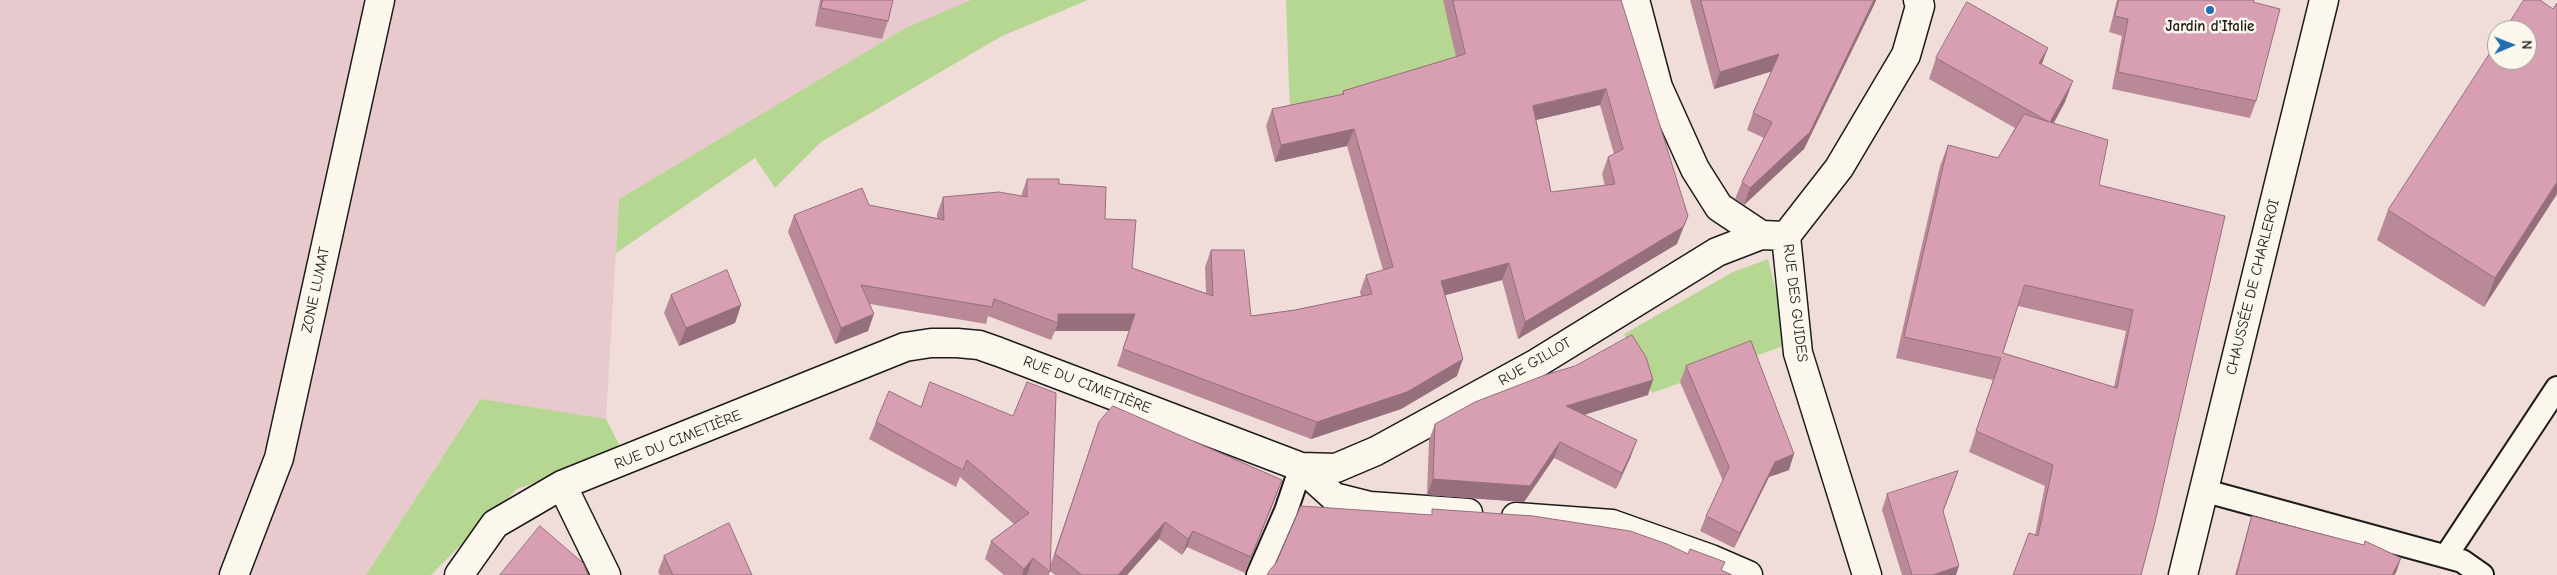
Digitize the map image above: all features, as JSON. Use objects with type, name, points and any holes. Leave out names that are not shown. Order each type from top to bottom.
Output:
[{"type":"street","name":"ZONE LUMAT","points":[[234,575],[279,458],[380,0]]},
{"type":"street","points":[[1636,0],[1658,87],[1695,170],[1719,207],[1774,235]]},
{"type":"street","name":"CHAUSSÉE DE CHARLEROI","points":[[2183,575],[2202,490],[2324,0]]},
{"type":"street","name":"RUE DES GUIDES","points":[[1867,575],[1798,353],[1774,235],[1840,168],[1906,55],[1921,2]]},
{"type":"street","name":"RUE GILLOT","points":[[1301,467],[1336,468],[1376,450],[1537,363],[1717,252],[1774,235]]},
{"type":"street","name":"RUE DU CIMETIÈRE","points":[[459,575],[495,524],[562,485],[905,347],[931,343],[979,345],[1301,467],[1334,498],[1370,506],[1612,524],[1710,559],[1748,575]]},
{"type":"street","points":[[562,485],[606,575]]},
{"type":"lane","points":[[2446,556],[2557,388]]},
{"type":"lane","points":[[1258,575],[1286,511],[1301,467]]},
{"type":"lane","points":[[2202,490],[2446,556],[2462,561],[2482,575]]},
{"type":"shaded area","points":[[0,0],[971,0],[906,29],[619,199],[606,419],[479,400],[366,575],[0,575]]},
{"type":"green space","points":[[971,0],[1088,0],[1002,36],[821,142],[775,188],[755,158],[616,253],[619,199],[906,28]]},
{"type":"green space","points":[[1286,0],[1445,0],[1457,62],[1291,141]]},
{"type":"green space","points":[[1768,259],[1789,344],[1652,393],[1624,334],[1733,272]]},
{"type":"green space","points":[[480,399],[606,419],[624,454],[517,489],[431,575],[366,575]]},
{"type":"building","points":[[823,0],[893,0],[888,21],[821,8]]},
{"type":"building","points":[[1453,0],[1621,0],[1688,216],[1683,227],[1525,322],[1509,263],[1441,281],[1463,359],[1407,392],[1317,422],[1123,349],[1135,314],[1058,314],[1058,323],[994,299],[992,307],[861,285],[874,314],[841,328],[794,215],[862,188],[869,205],[944,220],[943,197],[999,192],[1027,197],[1027,179],[1059,179],[1059,184],[1106,187],[1105,219],[1136,220],[1132,268],[1213,296],[1211,250],[1244,250],[1251,316],[1295,310],[1372,294],[1366,275],[1393,267],[1354,129],[1281,145],[1272,109],[1344,94],[1343,91],[1465,54]],"holes":[[[1606,89],[1623,149],[1608,157],[1615,184],[1551,192],[1533,106]]]},
{"type":"building","points":[[1701,0],[1874,0],[1810,132],[1750,188],[1742,182],[1772,122],[1753,113],[1779,54],[1720,72]]},
{"type":"building","points":[[2119,0],[2254,0],[2253,2],[2280,9],[2256,101],[2118,72],[2128,19],[2115,16]]},
{"type":"building","points":[[2524,0],[2540,0],[2553,9],[2557,3],[2557,182],[2495,278],[2388,210],[2487,57],[2487,70],[2537,70],[2537,20],[2511,20]]},
{"type":"building","points":[[1967,2],[2048,48],[2039,63],[2073,81],[2050,122],[2108,140],[2099,185],[2225,216],[2155,522],[2141,575],[2013,575],[2029,533],[2038,536],[2053,465],[1976,431],[2001,358],[1904,337],[1948,145],[1998,158],[2024,114],[2049,122],[1936,58]],"holes":[[[2025,285],[2133,310],[2117,388],[2003,353]]]},
{"type":"building","points":[[727,270],[741,305],[686,328],[671,295]]},
{"type":"building","points":[[1632,335],[1646,357],[1653,380],[1566,406],[1637,440],[1622,473],[1560,442],[1530,486],[1433,479],[1435,424],[1475,402],[1545,375],[1575,366]]},
{"type":"building","points":[[1751,341],[1794,454],[1775,462],[1740,533],[1706,516],[1729,467],[1686,366]]},
{"type":"building","points":[[930,382],[1013,416],[1027,382],[1056,393],[1050,572],[1033,558],[1024,569],[991,541],[1029,513],[967,460],[963,470],[876,422],[889,391],[921,407]]},
{"type":"building","points":[[1113,406],[1282,480],[1251,557],[1193,531],[1188,539],[1165,522],[1118,575],[1082,575],[1055,554],[1099,422]]},
{"type":"building","points":[[1958,471],[1943,511],[1959,566],[1933,575],[1912,575],[1887,494]]},
{"type":"building","points":[[1301,506],[1432,515],[1432,509],[1533,516],[1630,531],[1667,544],[1688,554],[1690,549],[1725,562],[1721,570],[1732,575],[1267,575],[1276,563]]},
{"type":"building","points":[[2252,516],[2364,545],[2365,541],[2401,558],[2392,575],[2237,575]]},
{"type":"building","points":[[729,523],[752,575],[673,575],[664,556]]},
{"type":"building","points":[[540,526],[583,563],[588,575],[500,575]]},
{"type":"place","name":"Jardin d'Italie","points":[[2210,10]]}]
